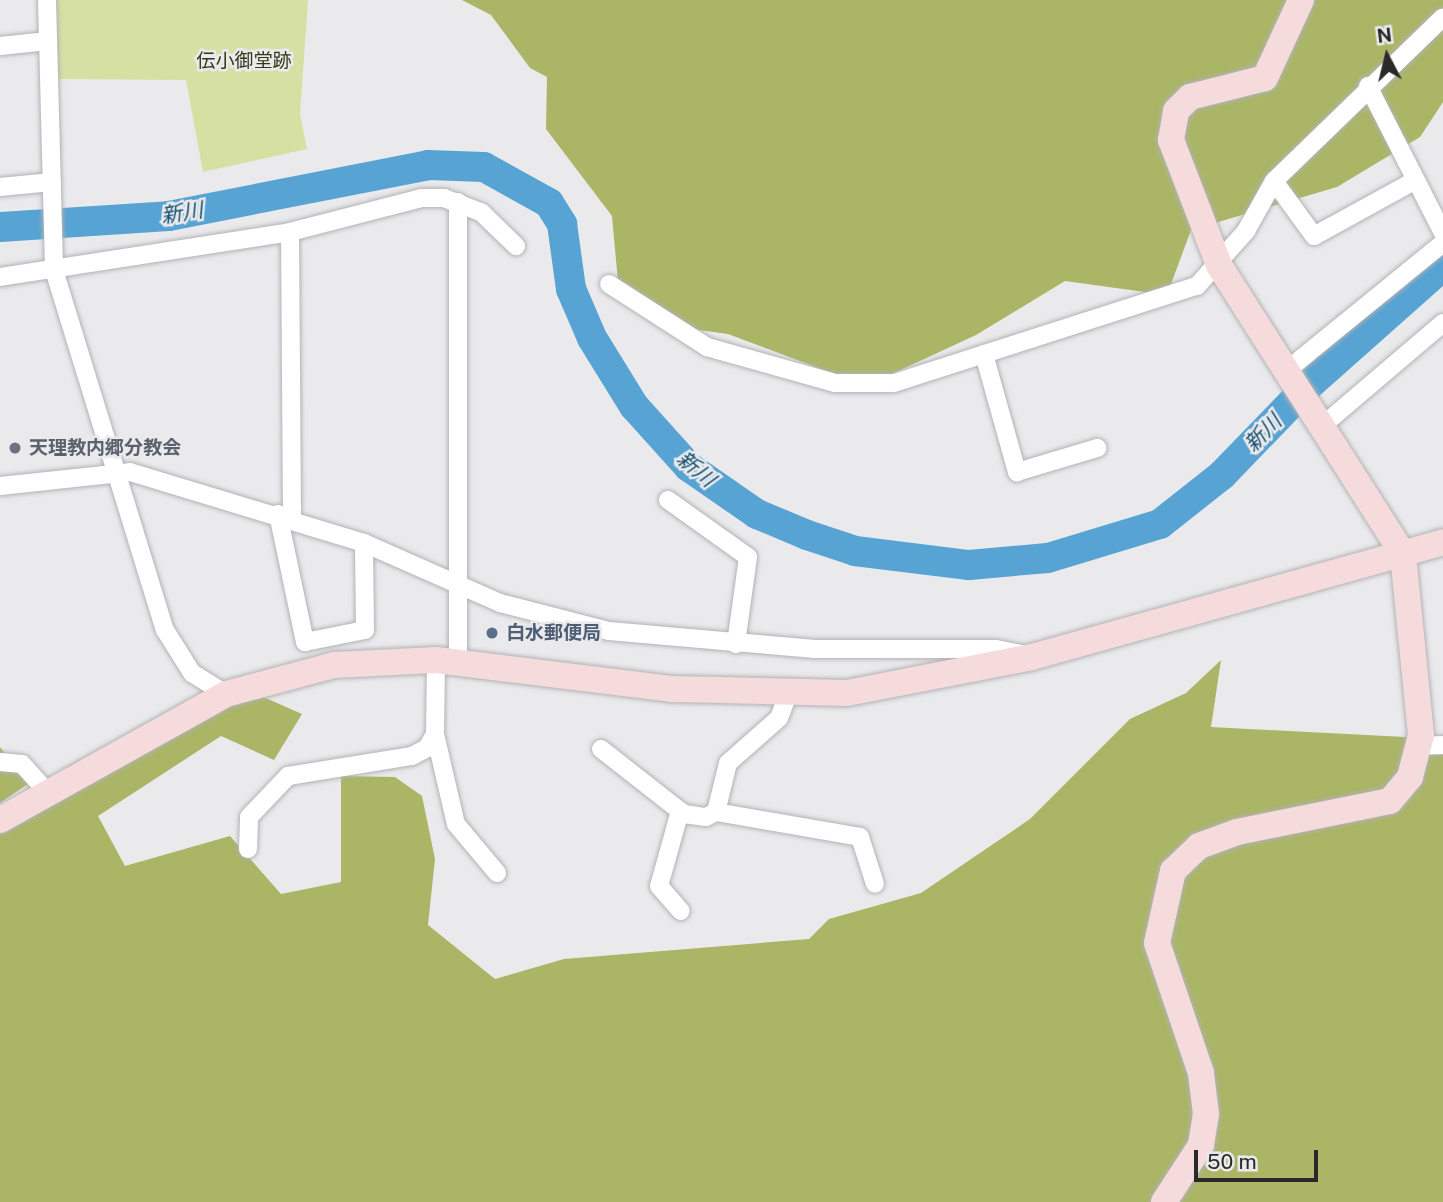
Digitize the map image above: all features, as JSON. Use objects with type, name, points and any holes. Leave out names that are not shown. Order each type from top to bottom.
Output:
[{"type":"street","points":[[47,0],[54,270],[164,630],[192,673],[226,694]]},
{"type":"street","points":[[1164,1202],[1200,1145],[1206,1114],[1201,1073],[1157,943],[1173,871],[1199,846],[1237,832],[1391,801],[1431,746],[1403,554],[1219,265],[1174,156],[1176,111],[1210,88],[1265,78],[1301,0]]},
{"type":"street","points":[[609,284],[707,347],[835,383],[894,383],[1197,286],[1219,265],[1274,181],[1368,86],[1443,17]]},
{"type":"street","points":[[0,46],[48,41]]},
{"type":"street","points":[[1368,86],[1443,233]]},
{"type":"street","points":[[1274,181],[1314,236],[1416,180]]},
{"type":"street","points":[[0,187],[52,186]]},
{"type":"street","points":[[0,277],[290,232],[421,198],[458,202],[481,212],[516,246]]},
{"type":"street","points":[[458,202],[462,587],[435,734],[456,824],[497,873]]},
{"type":"street","points":[[290,232],[285,516],[305,642],[365,630],[364,543]]},
{"type":"street","points":[[1287,373],[1443,243]]},
{"type":"street","points":[[1320,424],[1443,323]]},
{"type":"street","points":[[984,354],[1017,472],[1097,448]]},
{"type":"street","points":[[0,486],[114,471],[285,516],[364,543],[462,587],[609,631],[736,644],[901,653],[996,649],[1032,657]]},
{"type":"street","points":[[668,500],[748,557],[736,644]]},
{"type":"street","points":[[0,820],[46,791],[226,694],[334,665],[447,661],[787,697],[905,686],[1032,657],[1443,542]]},
{"type":"street","points":[[716,812],[728,763],[779,718],[787,697]]},
{"type":"street","points":[[248,849],[249,817],[288,776],[412,756],[435,734]]},
{"type":"street","points":[[601,749],[680,811],[706,817],[716,812],[860,837],[875,884]]},
{"type":"street","points":[[0,762],[22,764],[46,791]]},
{"type":"street","points":[[680,811],[659,886],[681,911]]},
{"type":"green space","name":"伝小御堂跡","points":[[53,0],[308,0],[300,114],[307,149],[203,172],[186,80],[55,79]]},
{"type":"green space","points":[[462,0],[1443,0],[1443,102],[1420,137],[1337,187],[1191,230],[1167,295],[1065,281],[976,335],[866,386],[728,334],[670,326],[619,293],[612,216],[546,129],[547,77],[530,68],[491,15]]},
{"type":"green space","points":[[1221,660],[1211,727],[1443,739],[1443,1202],[0,1202],[0,824],[69,766],[196,701],[261,696],[302,714],[274,760],[221,736],[98,816],[125,866],[230,836],[281,894],[341,882],[341,776],[395,777],[422,796],[435,859],[428,925],[495,979],[564,959],[809,939],[829,919],[921,893],[1030,819],[1130,719],[1186,693]]},
{"type":"green space","points":[[0,747],[28,784],[0,803]]},
{"type":"waterway","name":"新川","points":[[0,227],[169,216],[428,165],[484,167],[549,203],[562,224],[571,289],[592,338],[634,406],[689,467],[757,514],[807,535],[855,551],[969,565],[1048,558],[1160,524],[1222,475],[1310,384],[1443,266]]},
{"type":"place","name":"天理教内郷分教会","points":[[15,448]]},
{"type":"place","name":"白水郵便局","points":[[492,633]]}]
